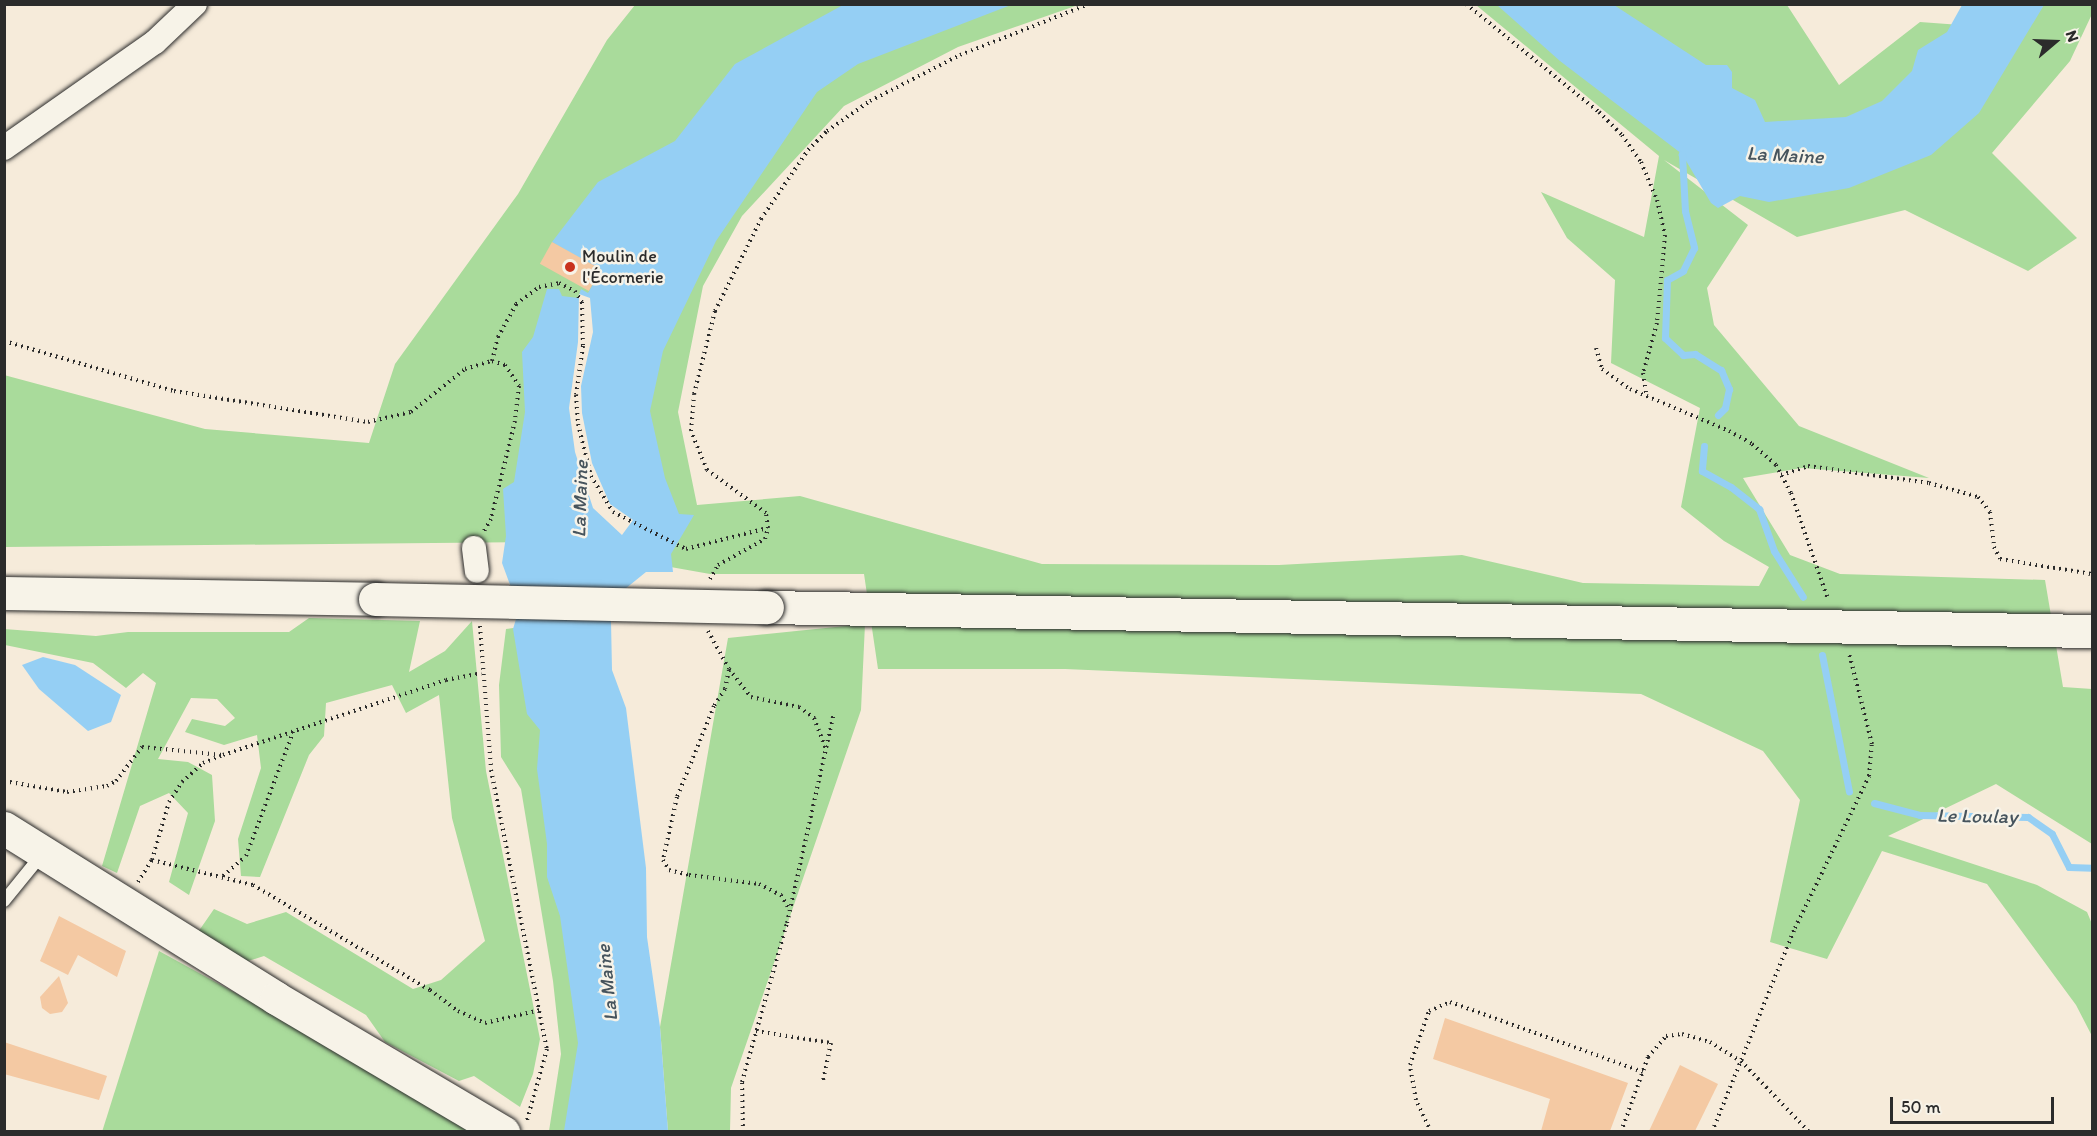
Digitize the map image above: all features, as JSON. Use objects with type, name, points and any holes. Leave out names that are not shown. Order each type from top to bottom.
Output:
[{"type":"main road","points":[[4,593],[2092,631]]},
{"type":"main road","points":[[4,828],[122,904],[503,1131]]},
{"type":"street","points":[[4,148],[155,42],[195,4]]},
{"type":"lane","points":[[4,901],[42,853]]},
{"type":"path","points":[[707,582],[718,565],[765,539],[768,528],[766,513],[707,470],[691,431],[694,394],[715,311],[761,219],[808,150],[827,131],[870,101],[971,51],[1089,4]]},
{"type":"path","points":[[1466,4],[1599,112],[1622,135],[1641,162],[1658,200],[1665,235],[1657,323],[1643,373],[1647,397]]},
{"type":"path","points":[[492,361],[498,337],[516,304],[539,287],[559,284],[575,291],[582,302],[584,346],[576,395],[579,424],[591,476],[613,512],[686,549],[768,528]]},
{"type":"path","points":[[4,341],[174,391],[368,422],[411,412],[465,369],[492,361],[512,371],[519,386],[515,421],[491,519],[475,559]]},
{"type":"path","points":[[1596,348],[1602,369],[1647,397],[1752,444],[1776,465],[1830,603]]},
{"type":"path","points":[[1781,475],[1808,466],[1929,483],[1978,497],[1990,512],[1994,547],[2000,559],[2092,574]]},
{"type":"path","points":[[706,621],[708,631],[729,669],[751,697],[799,707],[814,718],[826,749]]},
{"type":"path","points":[[1712,1131],[1795,928],[1869,776],[1872,744],[1848,650]]},
{"type":"path","points":[[729,669],[725,689],[714,706],[677,797],[663,860],[669,870],[689,875],[759,884],[781,895],[789,908]]},
{"type":"path","points":[[122,904],[152,860],[162,816],[182,782],[203,763],[446,680],[481,673],[491,770],[547,1049],[531,1113]]},
{"type":"path","points":[[743,1131],[741,1082],[789,908],[834,712]]},
{"type":"path","points":[[223,877],[246,856],[294,732]]},
{"type":"path","points":[[4,781],[67,792],[92,789],[116,780],[142,747],[223,755]]},
{"type":"path","points":[[152,860],[253,885],[294,907],[430,990],[458,1011],[485,1023],[540,1010]]},
{"type":"path","points":[[1431,1131],[1416,1100],[1410,1065],[1429,1011],[1450,1002],[1642,1072]]},
{"type":"path","points":[[756,1031],[831,1043],[823,1081]]},
{"type":"path","points":[[1621,1131],[1648,1057],[1666,1036],[1682,1034],[1710,1042],[1741,1061],[1809,1131]]},
{"type":"green space","points":[[635,5],[1078,5],[958,47],[844,106],[742,216],[703,286],[678,412],[697,505],[800,496],[1042,564],[1279,565],[1462,555],[1583,583],[1759,586],[1769,567],[1724,541],[1681,507],[1700,408],[1611,363],[1615,280],[1567,238],[1541,192],[1644,237],[1659,156],[1476,5],[1787,5],[1839,85],[1920,22],[2015,29],[2024,5],[2092,5],[2092,14],[2070,61],[1992,153],[2077,238],[2028,271],[1905,210],[1797,237],[1664,160],[1748,225],[1707,288],[1714,325],[1799,426],[1929,478],[1802,468],[1743,478],[1790,555],[1840,574],[2045,580],[2063,687],[2092,689],[2092,844],[1996,784],[1888,836],[2037,885],[2087,912],[2092,924],[2092,1036],[2076,1005],[1987,884],[1882,851],[1827,959],[1770,942],[1800,800],[1763,751],[1641,694],[1065,669],[878,669],[864,574],[710,574],[530,542],[5,547],[4,375],[205,429],[369,443],[395,364],[518,194],[607,40]]},
{"type":"green space","points":[[309,618],[420,621],[409,672],[445,651],[472,621],[486,771],[540,1039],[533,1074],[520,1107],[474,1076],[459,1081],[385,1042],[366,1015],[264,956],[248,961],[196,935],[214,909],[247,924],[286,912],[413,989],[441,980],[485,941],[452,818],[439,695],[406,713],[392,685],[326,703],[324,736],[309,755],[260,877],[241,876],[238,839],[261,768],[257,735],[224,745],[185,732],[192,719],[225,726],[235,718],[217,699],[191,698],[158,759],[188,762],[212,775],[215,821],[189,895],[169,882],[188,813],[169,793],[140,806],[117,873],[102,866],[156,683],[143,673],[126,688],[93,663],[5,645],[4,629],[96,636],[128,632],[289,632]]},
{"type":"green space","points":[[865,624],[861,710],[731,1088],[730,1131],[668,1132],[660,1027],[728,638]]},
{"type":"green space","points":[[527,626],[585,1021],[578,1131],[549,1131],[561,1054],[553,981],[521,789],[501,757],[499,685],[506,629]]},
{"type":"green space","points":[[159,951],[487,1131],[102,1132]]},
{"type":"water","name":"La Maine","points":[[843,5],[1011,5],[858,64],[817,92],[716,241],[663,351],[650,411],[665,478],[679,514],[694,515],[671,554],[673,572],[646,572],[625,589],[611,621],[612,670],[626,708],[646,868],[647,937],[660,1027],[668,1131],[564,1131],[578,1043],[560,916],[547,877],[547,844],[537,769],[540,730],[527,714],[513,629],[519,609],[502,563],[506,536],[503,489],[514,482],[525,412],[522,352],[533,337],[547,289],[559,289],[562,296],[578,298],[581,289],[588,293],[601,270],[552,242],[598,182],[675,141],[735,64]]},
{"type":"water","name":"La Maine","points":[[1497,5],[1614,5],[1706,65],[1727,65],[1732,72],[1732,88],[1755,100],[1765,122],[1846,117],[1882,101],[1912,71],[1918,50],[1947,32],[1962,5],[2044,5],[1979,113],[1931,155],[1849,188],[1769,202],[1740,196],[1718,208],[1711,203],[1682,154],[1560,61]]},
{"type":"water","points":[[43,657],[75,665],[121,695],[111,722],[88,731],[39,689],[22,665]]},
{"type":"pier","points":[[579,294],[590,298],[593,332],[581,386],[582,413],[592,463],[610,504],[633,520],[622,535],[593,508],[575,452],[569,408],[578,342]]},
{"type":"building","name":"Moulin de l'Écornerie","points":[[552,242],[601,269],[589,291],[540,264]]},
{"type":"building","points":[[59,916],[126,951],[117,977],[78,955],[68,975],[40,961]]},
{"type":"building","points":[[59,976],[68,1003],[62,1012],[50,1014],[42,1008],[40,997]]},
{"type":"building","points":[[1445,1018],[1628,1083],[1610,1131],[1541,1131],[1550,1099],[1433,1059]]},
{"type":"building","points":[[4,1042],[107,1076],[99,1100],[4,1074]]},
{"type":"building","points":[[1680,1065],[1718,1084],[1695,1131],[1649,1131]]},
{"type":"waterway","name":"Le Loulay","points":[[1687,147],[1682,154],[1685,211],[1694,248],[1683,271],[1667,280],[1665,338],[1683,355],[1695,354],[1721,370],[1729,389],[1725,408],[1718,415]]},
{"type":"waterway","name":"Le Loulay","points":[[1704,446],[1702,471],[1731,487],[1759,509],[1774,551],[1803,597]]},
{"type":"waterway","name":"Le Loulay","points":[[1822,655],[1849,791]]},
{"type":"waterway","name":"Le Loulay","points":[[1874,803],[1920,815],[2028,817],[2052,834],[2069,867],[2092,868]]},
{"type":"place","name":"Moulin de l'Écornerie","points":[[570,267]]}]
